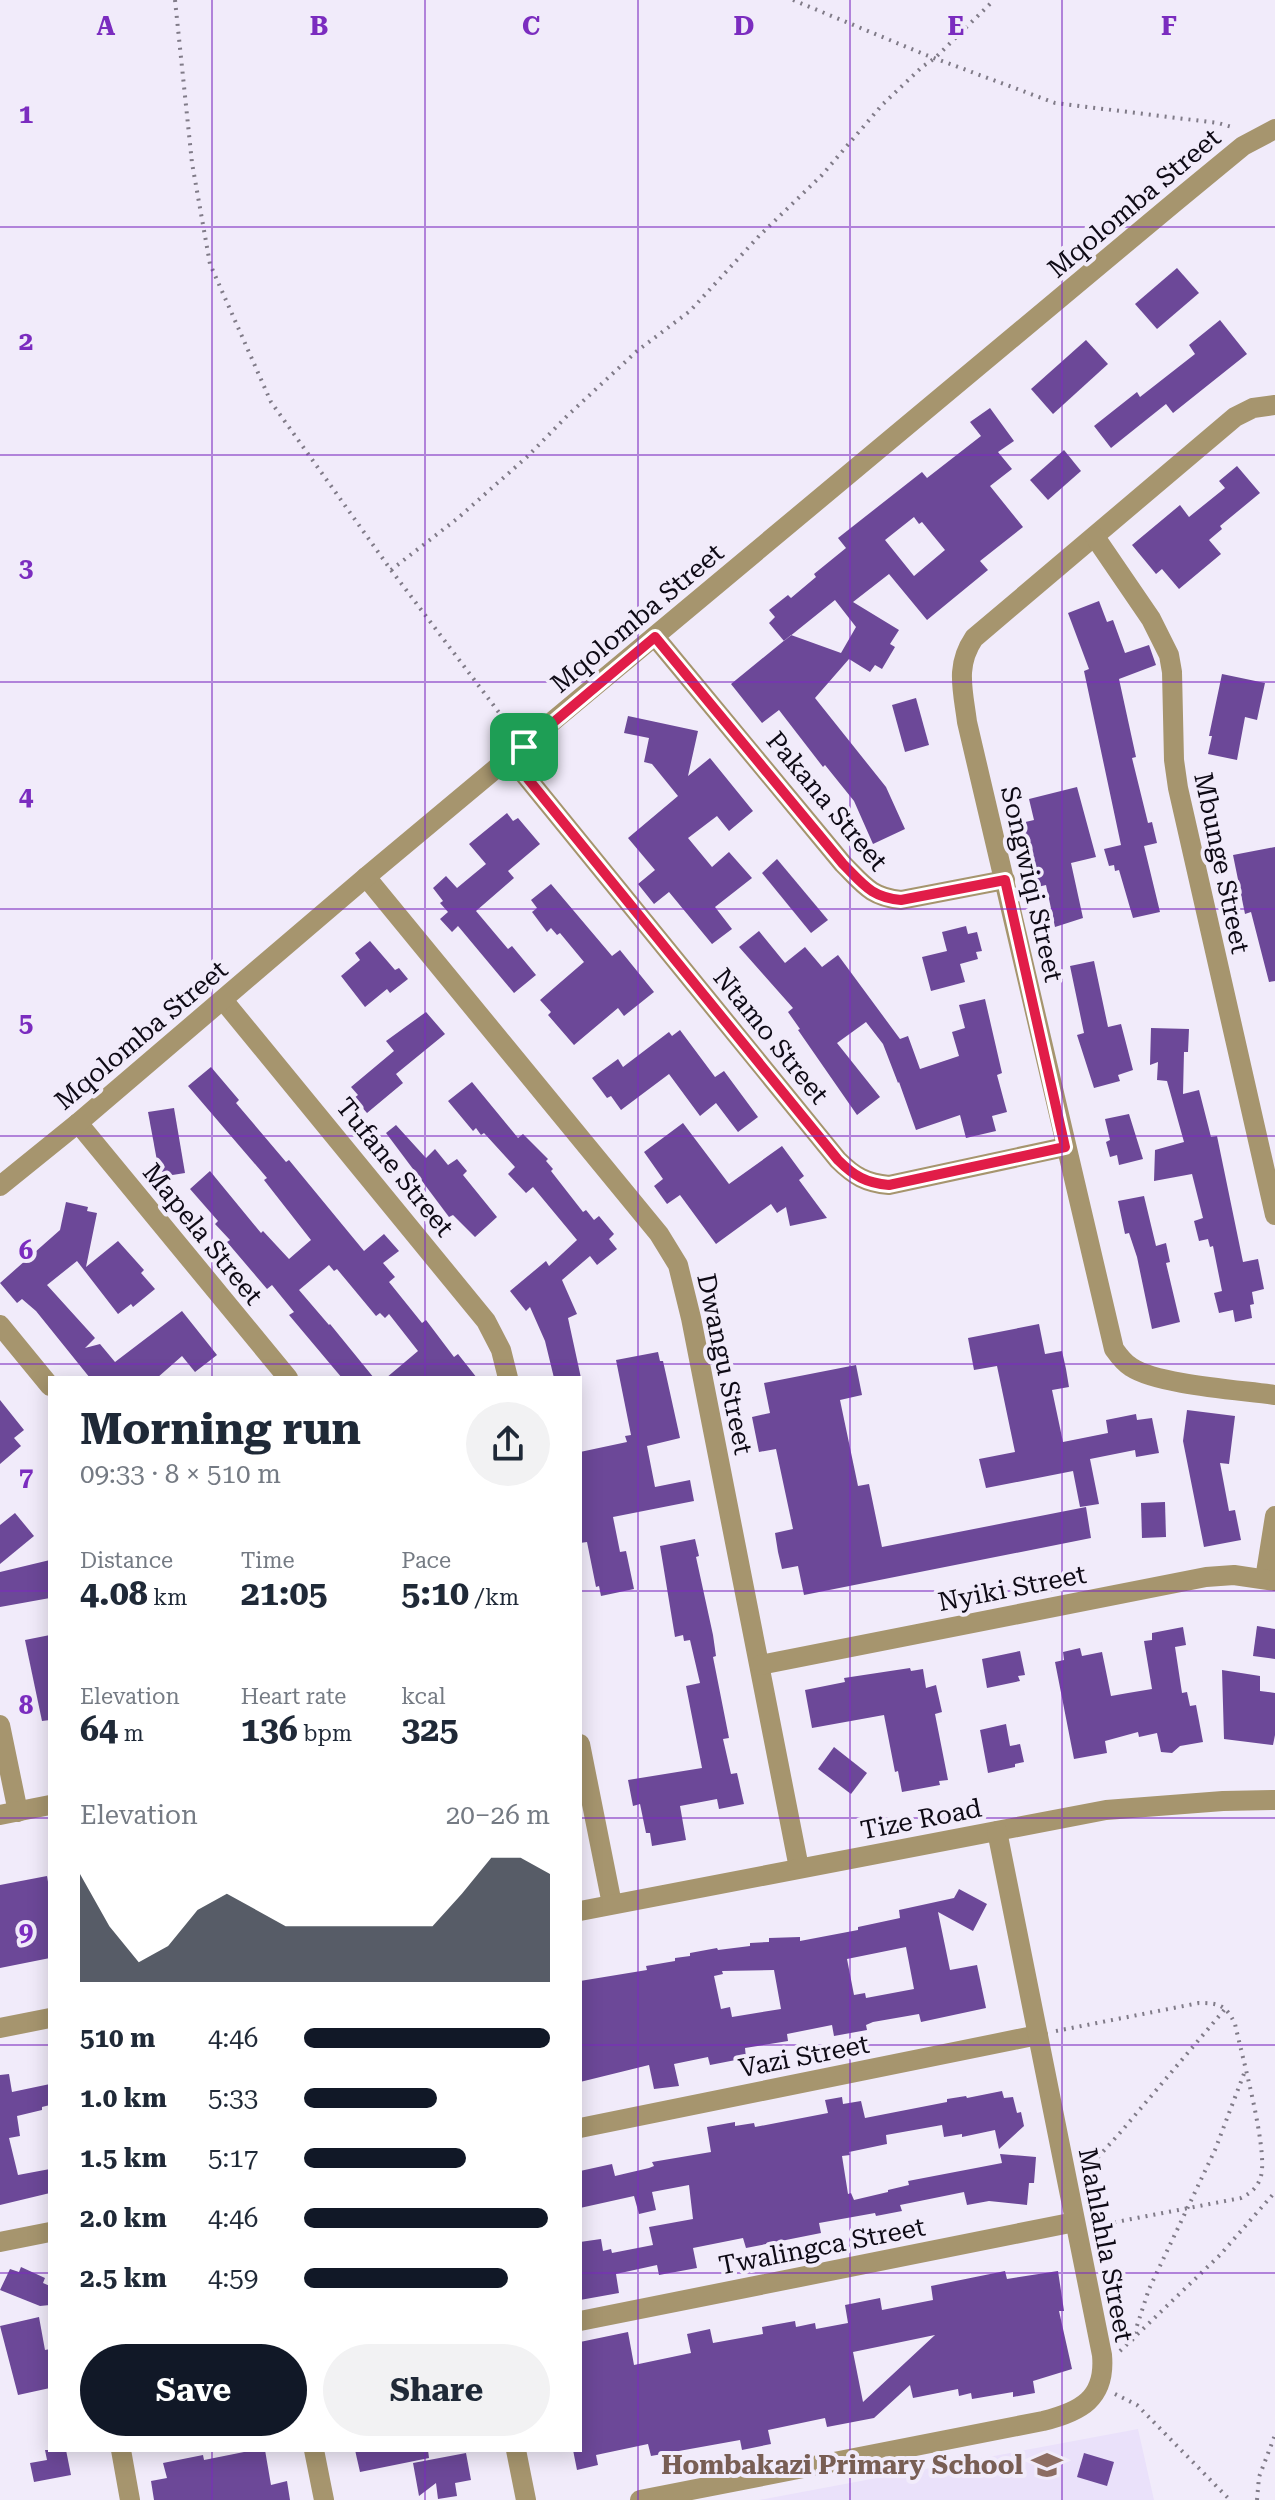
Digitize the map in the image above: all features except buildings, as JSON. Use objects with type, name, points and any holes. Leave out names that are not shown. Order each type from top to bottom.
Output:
[{"type":"street","name":"Mqolomba Street","points":[[0,1186],[1175,202],[1268,132]]},
{"type":"street","name":"Songwiqi Street","points":[[1275,405],[1253,408],[1235,417],[974,638],[962,660],[961,671],[967,722],[1114,1349],[1123,1361],[1145,1374],[1275,1395]]},
{"type":"street","name":"Mbunge Street","points":[[1095,537],[1151,619],[1169,655],[1178,788],[1275,1215]]},
{"type":"street","name":"Pakana Street","points":[[655,637],[843,864],[871,893],[901,900],[1005,880]]},
{"type":"street","name":"Ntamo Street","points":[[518,752],[838,1160],[853,1175],[869,1183],[889,1185],[1065,1147]]},
{"type":"street","name":"Dwangu Street","points":[[366,877],[659,1234],[678,1265],[799,1868]]},
{"type":"street","name":"Tufane Street","points":[[223,1000],[486,1321],[501,1350],[508,1376]]},
{"type":"street","name":"Mapela Street","points":[[78,1123],[286,1376]]},
{"type":"street","points":[[0,1325],[48,1384]]},
{"type":"street","points":[[1270,1580],[1275,1516]]},
{"type":"street","name":"Nyiki Street","points":[[760,1665],[1206,1577],[1234,1575],[1270,1580]]},
{"type":"street","points":[[0,1725],[9,1813],[48,1805]]},
{"type":"street","points":[[582,1754],[612,1904]]},
{"type":"street","name":"Tize Road","points":[[582,1911],[1106,1810],[1275,1800]]},
{"type":"street","name":"Mahlahla Street","points":[[997,1831],[1103,2366],[1098,2389]]},
{"type":"street","points":[[0,2028],[48,2018]]},
{"type":"street","name":"Vazi Street","points":[[582,2128],[1038,2035]]},
{"type":"street","name":"Twalingca Street","points":[[582,2321],[1076,2226]]},
{"type":"street","points":[[0,2242],[48,2232]]},
{"type":"street","points":[[640,2500],[1043,2421],[1071,2414],[1098,2389]]},
{"type":"street","points":[[121,2452],[130,2500]]},
{"type":"street","points":[[314,2452],[324,2500]]},
{"type":"street","points":[[516,2452],[526,2500]]},
{"type":"path","points":[[175,0],[192,163],[210,264],[271,402],[518,752]]},
{"type":"path","points":[[793,0],[1055,103],[1268,132]]},
{"type":"path","points":[[391,570],[458,518],[528,456],[637,351],[690,311],[759,236],[822,175],[882,105],[994,0]]},
{"type":"path","points":[[1038,2035],[1199,2003],[1226,2009],[1235,2024],[1263,2161],[1259,2183],[1252,2193],[1241,2198],[1076,2226]]},
{"type":"path","points":[[1068,2188],[1119,2134],[1226,2009]]},
{"type":"path","points":[[1132,2341],[1149,2289],[1215,2150],[1245,2071]]},
{"type":"path","points":[[1103,2366],[1220,2255],[1275,2192]]},
{"type":"path","points":[[1098,2389],[1137,2405],[1230,2500]]},
{"type":"path","points":[[1257,2500],[1259,2477],[1275,2435]]},
{"type":"shaded area","name":"Hombakazi Primary School","points":[[1138,2429],[1154,2500],[759,2500]]},
{"type":"place","name":"Hombakazi Primary School","points":[[1047,2465]]},
{"type":"route","points":[[655,637],[843,864],[871,893],[901,900],[1005,880],[1065,1147],[889,1185],[869,1183],[853,1175],[511,758],[524,747],[655,637]]}]
